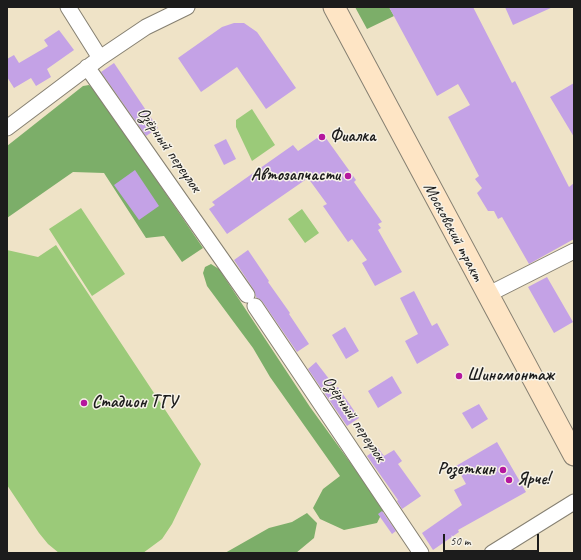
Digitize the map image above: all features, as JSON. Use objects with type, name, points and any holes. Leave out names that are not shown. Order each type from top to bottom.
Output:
[{"type":"main road","name":"Московский тракт","points":[[334,7],[487,296],[574,455]]},
{"type":"street","points":[[68,7],[100,58]]},
{"type":"street","points":[[7,128],[87,67],[146,27],[187,7]]},
{"type":"street","name":"Озёрный переулок","points":[[87,67],[251,300],[421,553]]},
{"type":"street","points":[[487,296],[574,251]]},
{"type":"street","points":[[492,553],[574,502]]},
{"type":"green space","points":[[355,7],[389,7],[394,16],[367,29]]},
{"type":"green space","points":[[89,85],[95,90],[203,248],[182,262],[164,236],[146,238],[104,173],[73,172],[7,218],[7,146],[83,86]]},
{"type":"green space","points":[[252,109],[275,145],[252,161],[236,127],[236,120]]},
{"type":"green space","points":[[81,208],[125,274],[92,296],[49,229]]},
{"type":"green space","points":[[302,209],[319,233],[305,243],[288,219]]},
{"type":"green space","name":"Стадион ТГУ","points":[[56,245],[201,464],[172,524],[162,539],[143,553],[59,553],[48,544],[39,533],[7,485],[7,250],[38,257]]},
{"type":"green space","points":[[211,264],[219,269],[310,407],[384,509],[377,523],[344,530],[320,519],[313,508],[323,489],[340,476],[270,377],[253,348],[207,286],[203,273],[205,267]]},
{"type":"green space","points":[[307,513],[317,523],[314,538],[296,553],[225,553],[269,528],[292,522]]},
{"type":"building","points":[[389,7],[473,7],[512,83],[515,81],[569,187],[574,183],[574,239],[529,264],[502,217],[498,219],[494,211],[488,211],[477,193],[482,188],[475,179],[479,176],[448,117],[470,105],[458,84],[437,96]]},
{"type":"building","points":[[505,7],[553,7],[513,25]]},
{"type":"building","points":[[234,23],[244,23],[257,32],[296,88],[266,109],[237,67],[201,92],[178,58],[222,27]]},
{"type":"building","points":[[59,30],[74,50],[47,69],[51,77],[36,86],[31,78],[14,88],[7,77],[7,59],[14,55],[19,63],[48,46],[44,40]]},
{"type":"building","points":[[114,63],[158,128],[146,136],[101,72]]},
{"type":"building","points":[[574,83],[574,137],[550,97]]},
{"type":"building","points":[[323,134],[356,180],[354,182],[382,222],[378,224],[381,228],[378,230],[402,272],[375,286],[362,263],[367,260],[352,239],[348,242],[323,206],[327,204],[308,178],[227,234],[209,209],[215,205],[212,202],[293,145],[298,151]]},
{"type":"building","points":[[226,139],[236,159],[224,165],[214,145]]},
{"type":"building","points":[[135,170],[159,206],[139,220],[114,185]]},
{"type":"building","points":[[248,250],[309,344],[297,352],[262,301],[256,297],[254,290],[234,260]]},
{"type":"building","points":[[547,277],[573,322],[554,333],[528,287]]},
{"type":"building","points":[[414,291],[432,326],[437,323],[449,345],[417,364],[405,341],[418,334],[400,298]]},
{"type":"building","points":[[345,327],[359,351],[346,359],[332,335]]},
{"type":"building","points":[[316,362],[336,388],[338,387],[359,418],[347,426],[308,369]]},
{"type":"building","points":[[392,376],[402,393],[378,408],[368,391]]},
{"type":"building","points":[[479,404],[488,419],[472,429],[462,413]]},
{"type":"building","points":[[497,442],[526,492],[458,530],[459,532],[433,550],[422,533],[462,505],[454,490],[466,484],[456,466]]},
{"type":"building","points":[[378,448],[384,456],[394,450],[402,461],[398,464],[421,496],[402,509],[397,501],[398,500],[367,456]]},
{"type":"building","points":[[382,511],[396,531],[392,534],[378,514]]},
{"type":"place","name":"Фиалка","points":[[322,137]]},
{"type":"place","name":"Автозапчасти","points":[[348,176]]},
{"type":"place","name":"Шиномонтаж","points":[[459,376]]},
{"type":"place","name":"Стадион ТГУ","points":[[84,403]]},
{"type":"place","name":"Розеткин","points":[[503,470]]},
{"type":"place","name":"Ярче!","points":[[509,480]]}]
